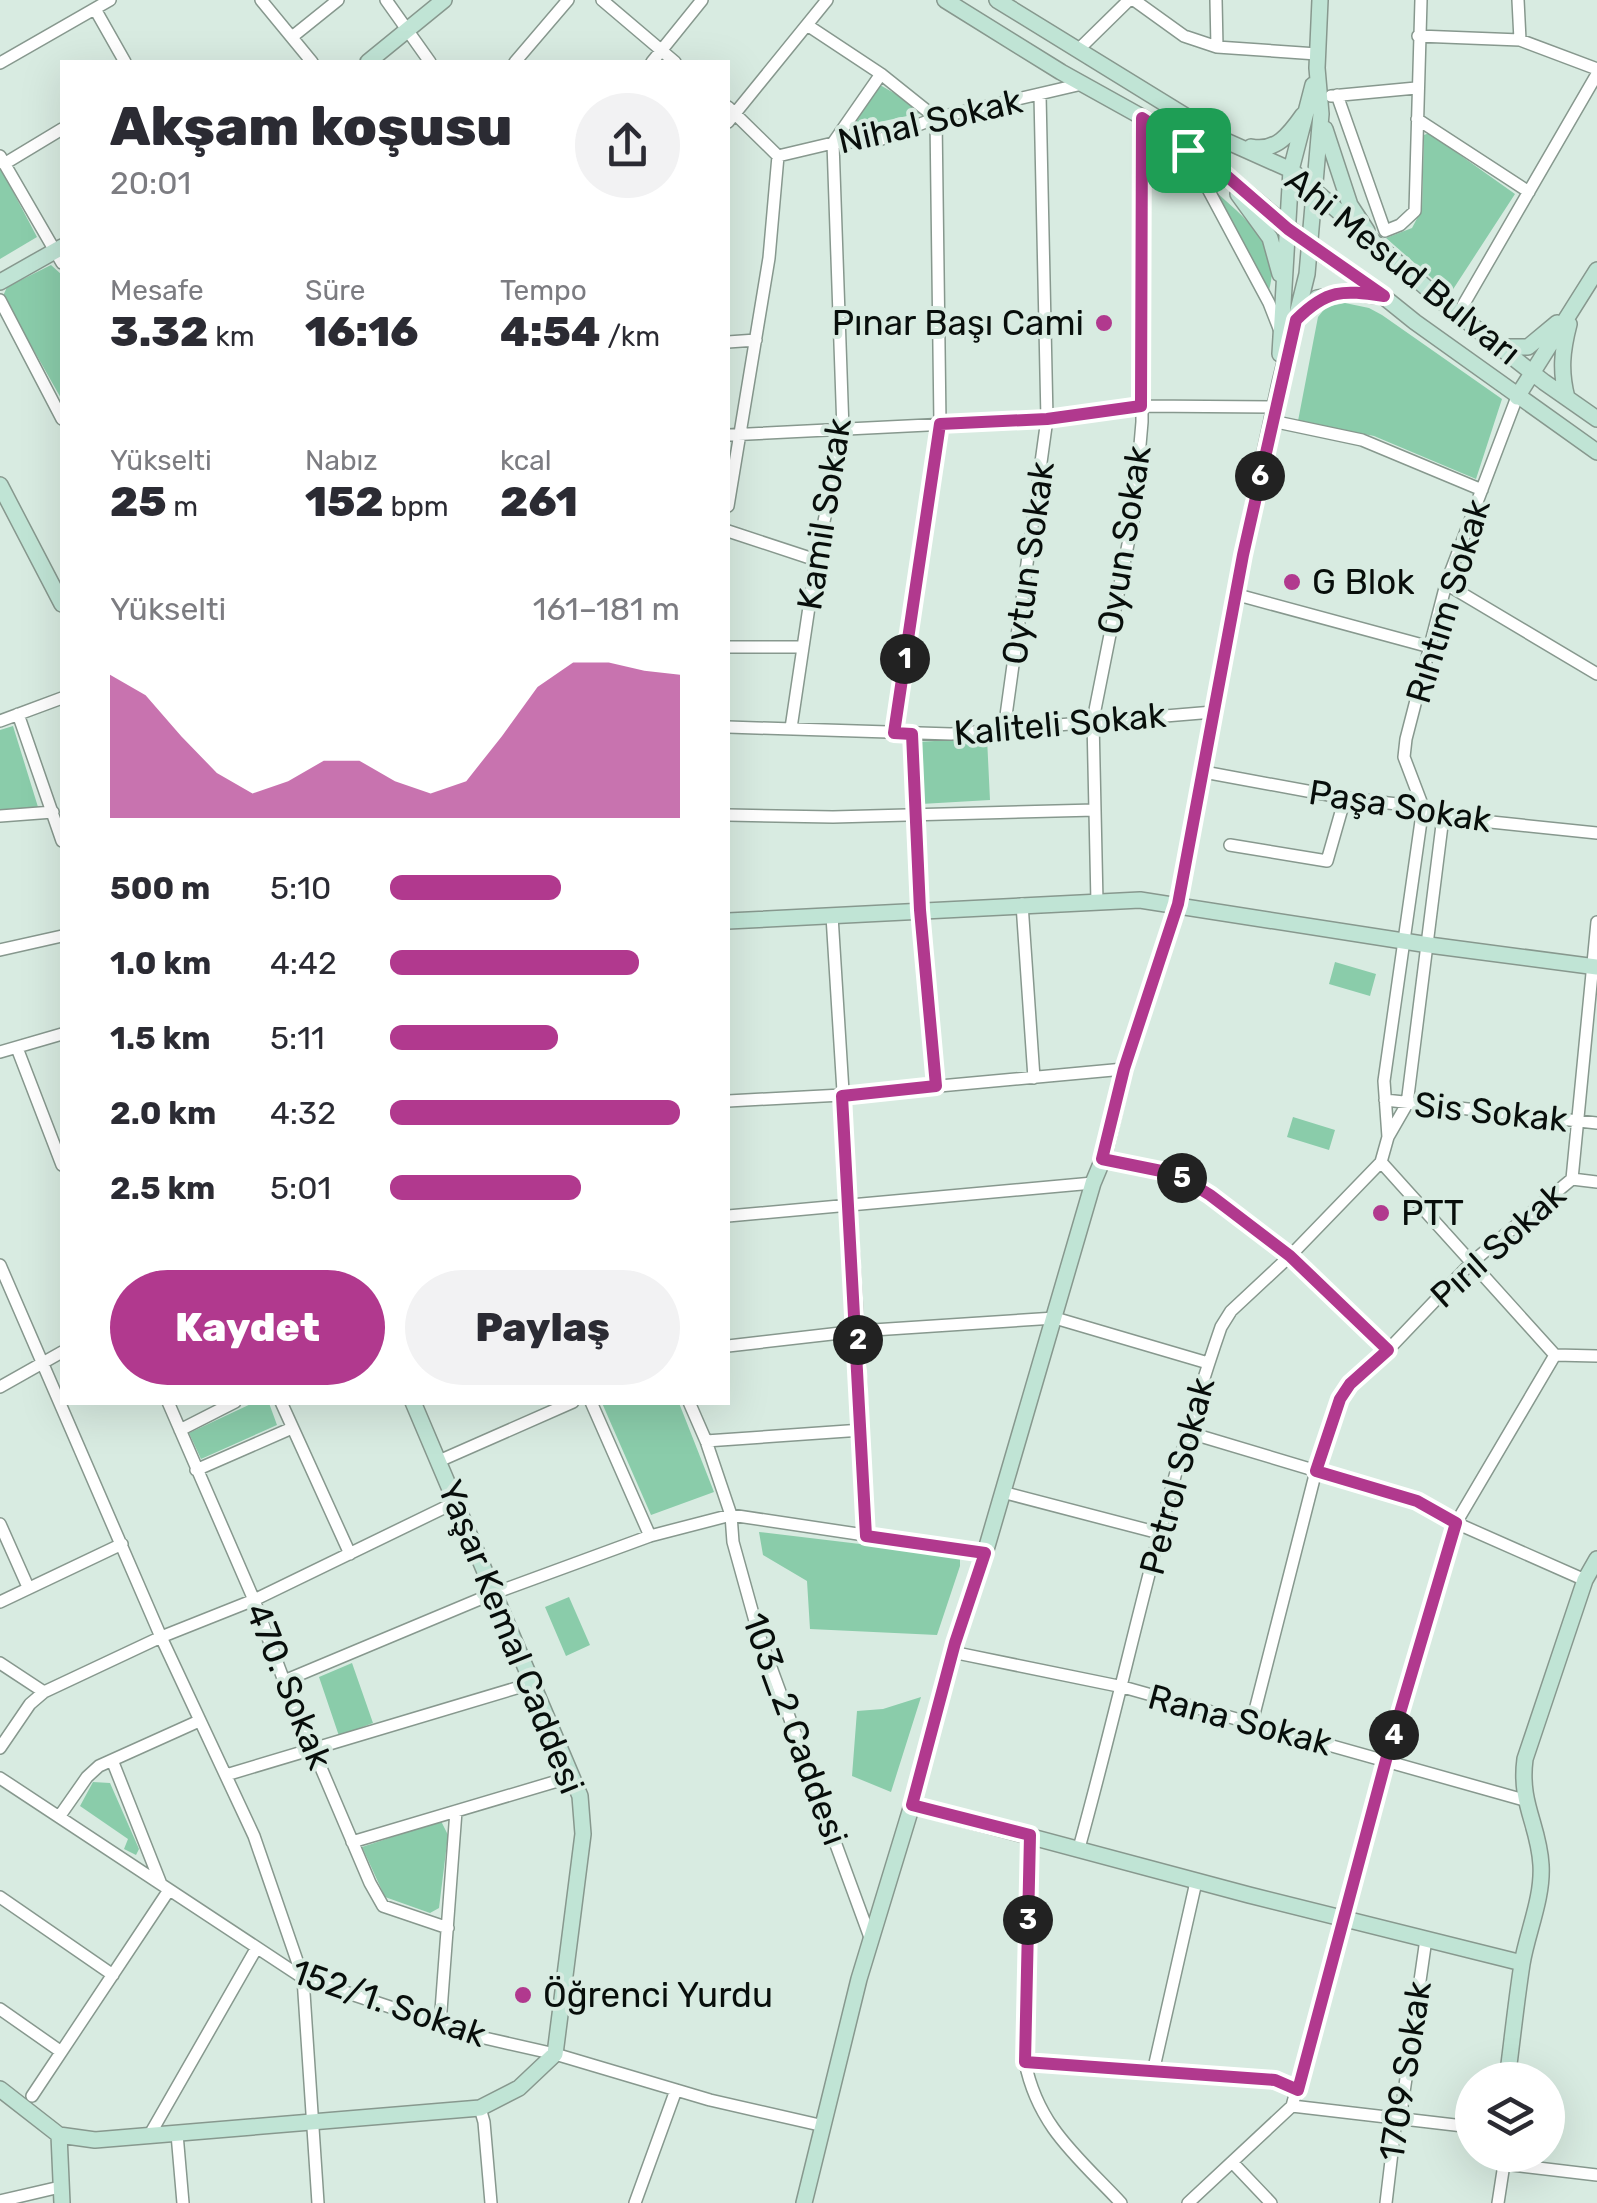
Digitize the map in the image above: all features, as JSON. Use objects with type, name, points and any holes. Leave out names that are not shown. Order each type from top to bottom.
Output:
[{"type":"main road","points":[[370,60],[444,0]]},
{"type":"main road","name":"Ahi Mesud Bulvarı","points":[[945,0],[1142,118],[1221,171],[1312,247],[1597,452]]},
{"type":"main road","name":"Ahi Mesud Bulvarı","points":[[997,0],[1226,141],[1291,170],[1458,314],[1597,418]]},
{"type":"main road","points":[[1280,383],[1282,334],[1312,247],[1320,0]]},
{"type":"main road","points":[[1226,141],[1264,150],[1282,141],[1316,106]]},
{"type":"main road","points":[[804,2203],[849,2020],[952,1652],[1102,1159],[1124,1069],[1178,904],[1243,555],[1280,383],[1290,316],[1291,170],[1316,106]]},
{"type":"main road","points":[[1316,106],[1350,205],[1377,248]]},
{"type":"main road","points":[[1221,171],[1270,238],[1290,316]]},
{"type":"main road","points":[[0,282],[60,254]]},
{"type":"main road","points":[[1517,397],[1597,270]]},
{"type":"main road","points":[[1290,316],[1318,298],[1352,292],[1384,296]]},
{"type":"main road","points":[[1500,347],[1528,347],[1574,306]]},
{"type":"main road","points":[[1567,398],[1561,376],[1563,348],[1574,306]]},
{"type":"main road","points":[[0,484],[60,600]]},
{"type":"main road","points":[[730,921],[1140,900],[1594,966]]},
{"type":"main road","name":"Yaşar Kemal Caddesi","points":[[414,1405],[580,1796],[583,1834],[555,2054]]},
{"type":"main road","points":[[1508,2062],[1522,1963],[1542,1862],[1524,1800],[1526,1759],[1585,1580],[1597,1559]]},
{"type":"main road","points":[[912,1805],[1196,1882],[1522,1963]]},
{"type":"main road","points":[[0,2089],[59,2135],[95,2140],[480,2108],[519,2088],[555,2054]]},
{"type":"main road","points":[[59,2135],[61,2195]]},
{"type":"street","points":[[0,63],[110,0]]},
{"type":"street","points":[[262,0],[310,60]]},
{"type":"street","points":[[292,37],[338,0]]},
{"type":"street","points":[[386,0],[429,60]]},
{"type":"street","points":[[518,60],[568,0]]},
{"type":"street","points":[[602,0],[673,60]]},
{"type":"street","points":[[654,60],[702,0]]},
{"type":"street","points":[[730,477],[733,434],[756,340],[769,258],[778,156],[730,114],[827,0]]},
{"type":"street","points":[[1078,50],[1131,0],[1184,36],[1217,47],[1317,61]]},
{"type":"street","points":[[1216,0],[1217,47]]},
{"type":"street","points":[[1337,96],[1385,231],[1400,225],[1415,211],[1421,0]]},
{"type":"street","points":[[1518,0],[1520,40]]},
{"type":"street","points":[[95,9],[124,60]]},
{"type":"street","points":[[806,25],[881,74],[936,118],[940,424],[894,733]]},
{"type":"street","points":[[1418,36],[1520,40],[1597,72],[1458,314]]},
{"type":"street","points":[[834,144],[881,74]]},
{"type":"street","name":"Nihal Sokak","points":[[778,156],[834,144],[879,140],[936,118],[1082,84]]},
{"type":"street","points":[[1316,106],[1337,96],[1416,88]]},
{"type":"street","name":"Oytun Sokak","points":[[1004,730],[1047,419],[1040,96]]},
{"type":"street","name":"Oyun Sokak","points":[[1097,902],[1093,720],[1134,514],[1141,406],[1142,118]]},
{"type":"street","points":[[1417,119],[1529,192]]},
{"type":"street","points":[[60,130],[2,160],[60,254]]},
{"type":"street","name":"Kamil Sokak","points":[[791,728],[816,560],[843,430],[834,144]]},
{"type":"street","points":[[1186,148],[1282,334]]},
{"type":"street","points":[[0,300],[60,415]]},
{"type":"street","points":[[730,342],[756,340]]},
{"type":"street","name":"Rıhtım Sokak","points":[[1423,807],[1404,757],[1446,584],[1517,397]]},
{"type":"street","points":[[733,434],[1047,419],[1141,406],[1273,414],[1362,440],[1482,490]]},
{"type":"street","points":[[730,531],[816,560]]},
{"type":"street","points":[[1446,584],[1597,674]]},
{"type":"street","points":[[1238,596],[1430,647]]},
{"type":"street","points":[[730,647],[803,647]]},
{"type":"street","points":[[0,721],[60,699]]},
{"type":"street","name":"Kaliteli Sokak","points":[[730,727],[912,734],[1213,712]]},
{"type":"street","points":[[18,714],[60,835]]},
{"type":"street","points":[[912,734],[920,910],[936,1086]]},
{"type":"street","name":"Paşa Sokak","points":[[1204,772],[1345,798],[1423,807],[1443,817],[1597,832]]},
{"type":"street","points":[[1230,845],[1327,862],[1345,798]]},
{"type":"street","points":[[1388,1137],[1384,1081],[1423,807]]},
{"type":"street","points":[[730,815],[833,818],[1095,810]]},
{"type":"street","points":[[0,816],[53,812]]},
{"type":"street","points":[[1443,817],[1407,1104],[1388,1137],[1381,1162],[1555,1356],[1597,1356]]},
{"type":"street","points":[[1022,904],[1034,1078]]},
{"type":"street","points":[[832,916],[858,1330],[866,1536]]},
{"type":"street","name":"Pırıl Sokak","points":[[1252,1722],[1316,1471],[1340,1399],[1350,1384],[1471,1263],[1572,1180],[1597,922]]},
{"type":"street","points":[[0,950],[60,936]]},
{"type":"street","points":[[0,1052],[60,1035]]},
{"type":"street","points":[[17,1048],[60,1160]]},
{"type":"street","points":[[730,1102],[842,1096],[1124,1069]]},
{"type":"street","name":"Sis Sokak","points":[[1385,1100],[1597,1122]]},
{"type":"street","points":[[1102,1159],[1176,1174],[1290,1256],[1388,1350]]},
{"type":"street","name":"Petrol Sokak","points":[[1080,1848],[1159,1534],[1221,1327],[1230,1311],[1381,1162]]},
{"type":"street","points":[[1572,1180],[1597,1182]]},
{"type":"street","points":[[730,1216],[1092,1182]]},
{"type":"street","points":[[0,1264],[60,1402]]},
{"type":"street","points":[[730,1346],[858,1330],[1055,1318],[1208,1363]]},
{"type":"street","points":[[0,1388],[60,1353]]},
{"type":"street","points":[[1188,2203],[1292,2106],[1386,1760],[1456,1523],[1555,1356]]},
{"type":"street","points":[[61,1405],[161,1636],[254,1836],[303,1978],[318,2203]]},
{"type":"street","name":"470. Sokak","points":[[169,1405],[352,1842],[383,1906],[448,1928]]},
{"type":"street","points":[[180,1430],[230,1405]]},
{"type":"street","points":[[283,1405],[350,1554]]},
{"type":"street","points":[[438,1461],[566,1405]]},
{"type":"street","points":[[592,1405],[650,1536]]},
{"type":"street","name":"103_2 Caddesi","points":[[690,1405],[731,1515],[733,1542],[758,1632],[871,1940]]},
{"type":"street","points":[[196,1470],[292,1428]]},
{"type":"street","points":[[706,1442],[862,1430]]},
{"type":"street","points":[[1190,1433],[1417,1501],[1456,1523],[1585,1580]]},
{"type":"street","points":[[1002,1492],[1159,1534]]},
{"type":"street","points":[[0,1748],[30,1704],[44,1692],[161,1636],[254,1600],[456,1502]]},
{"type":"street","points":[[284,1681],[492,1594],[650,1536],[731,1515],[985,1553]]},
{"type":"street","points":[[0,1524],[28,1586]]},
{"type":"street","points":[[0,1602],[122,1544]]},
{"type":"street","name":"Rana Sokak","points":[[952,1652],[1123,1687],[1524,1800]]},
{"type":"street","points":[[0,1663],[44,1692]]},
{"type":"street","points":[[226,1775],[533,1683]]},
{"type":"street","points":[[59,1817],[87,1777],[112,1760],[200,1721]]},
{"type":"street","points":[[32,2096],[113,1975],[165,1887],[112,1760]]},
{"type":"street","points":[[352,1842],[572,1776]]},
{"type":"street","name":"152/1. Sokak","points":[[0,1778],[303,1978],[440,2024],[676,2090],[824,2126]]},
{"type":"street","points":[[440,2024],[456,1811]]},
{"type":"street","points":[[1030,1835],[1025,2062],[1028,2078],[1049,2127],[1121,2203]]},
{"type":"street","points":[[1153,2072],[1196,1882]]},
{"type":"street","points":[[0,1897],[113,1975]]},
{"type":"street","name":"1709 Sokak","points":[[1386,2203],[1426,1939]]},
{"type":"street","points":[[148,2136],[256,1950]]},
{"type":"street","points":[[0,2009],[60,2051]]},
{"type":"street","points":[[1025,2062],[1275,2080],[1298,2090]]},
{"type":"street","points":[[636,2203],[676,2090]]},
{"type":"street","points":[[1292,2106],[1455,2125]]},
{"type":"street","points":[[480,2108],[491,2203]]},
{"type":"street","points":[[177,2134],[183,2203]]},
{"type":"street","points":[[1232,2162],[1271,2203]]},
{"type":"street","points":[[1498,2203],[1504,2164],[1597,2175]]},
{"type":"street","points":[[0,2200],[61,2195]]},
{"type":"green space","points":[[880,85],[920,108],[921,113],[847,129]]},
{"type":"green space","points":[[1429,133],[1515,194],[1450,294],[1386,238],[1412,228],[1422,209],[1424,135]]},
{"type":"green space","points":[[0,167],[37,237],[0,259]]},
{"type":"green space","points":[[1217,193],[1249,223],[1266,247],[1272,275],[1269,290]]},
{"type":"green space","points":[[51,265],[60,273],[60,396],[3,296],[7,287]]},
{"type":"green space","points":[[1345,303],[1382,315],[1502,399],[1476,479],[1374,436],[1298,421],[1318,317],[1326,307]]},
{"type":"green space","points":[[13,726],[38,807],[0,810],[0,730]]},
{"type":"green space","points":[[987,738],[990,800],[921,804],[917,742]]},
{"type":"green space","points":[[1335,962],[1376,974],[1370,996],[1329,984]]},
{"type":"green space","points":[[1293,1117],[1335,1130],[1329,1150],[1287,1137]]},
{"type":"green space","points":[[249,1405],[270,1405],[277,1425],[201,1459],[189,1433]]},
{"type":"green space","points":[[603,1405],[680,1405],[714,1492],[651,1515]]},
{"type":"green space","points":[[759,1532],[960,1556],[937,1635],[810,1629],[807,1581],[763,1555]]},
{"type":"green space","points":[[569,1597],[590,1645],[566,1656],[545,1607]]},
{"type":"green space","points":[[352,1663],[373,1723],[339,1736],[319,1677]]},
{"type":"green space","points":[[921,1697],[891,1792],[852,1776],[857,1711],[883,1709]]},
{"type":"green space","points":[[93,1782],[110,1783],[139,1849],[136,1855],[124,1849],[128,1839],[80,1806]]},
{"type":"green space","points":[[441,1821],[448,1835],[439,1908],[430,1913],[385,1897],[362,1847]]},
{"type":"place","name":"Pınar Başı Cami","points":[[1104,323]]},
{"type":"place","name":"G Blok","points":[[1292,582]]},
{"type":"place","name":"PTT","points":[[1381,1213]]},
{"type":"place","name":"Öğrenci Yurdu","points":[[523,1995]]},
{"type":"route","points":[[1142,118],[1188,150],[1221,171],[1312,247],[1384,296],[1352,292],[1318,298],[1296,320],[1243,555],[1178,904],[1124,1069],[1102,1159],[1176,1174],[1210,1195],[1290,1256],[1388,1350],[1350,1384],[1340,1399],[1316,1471],[1417,1501],[1456,1523],[1386,1760],[1298,2090],[1275,2080],[1025,2062],[1030,1835],[912,1805],[955,1643],[985,1553],[866,1536],[858,1330],[842,1096],[936,1086],[920,910],[912,734],[894,733],[940,424],[1047,419],[1141,406],[1142,118]]}]
